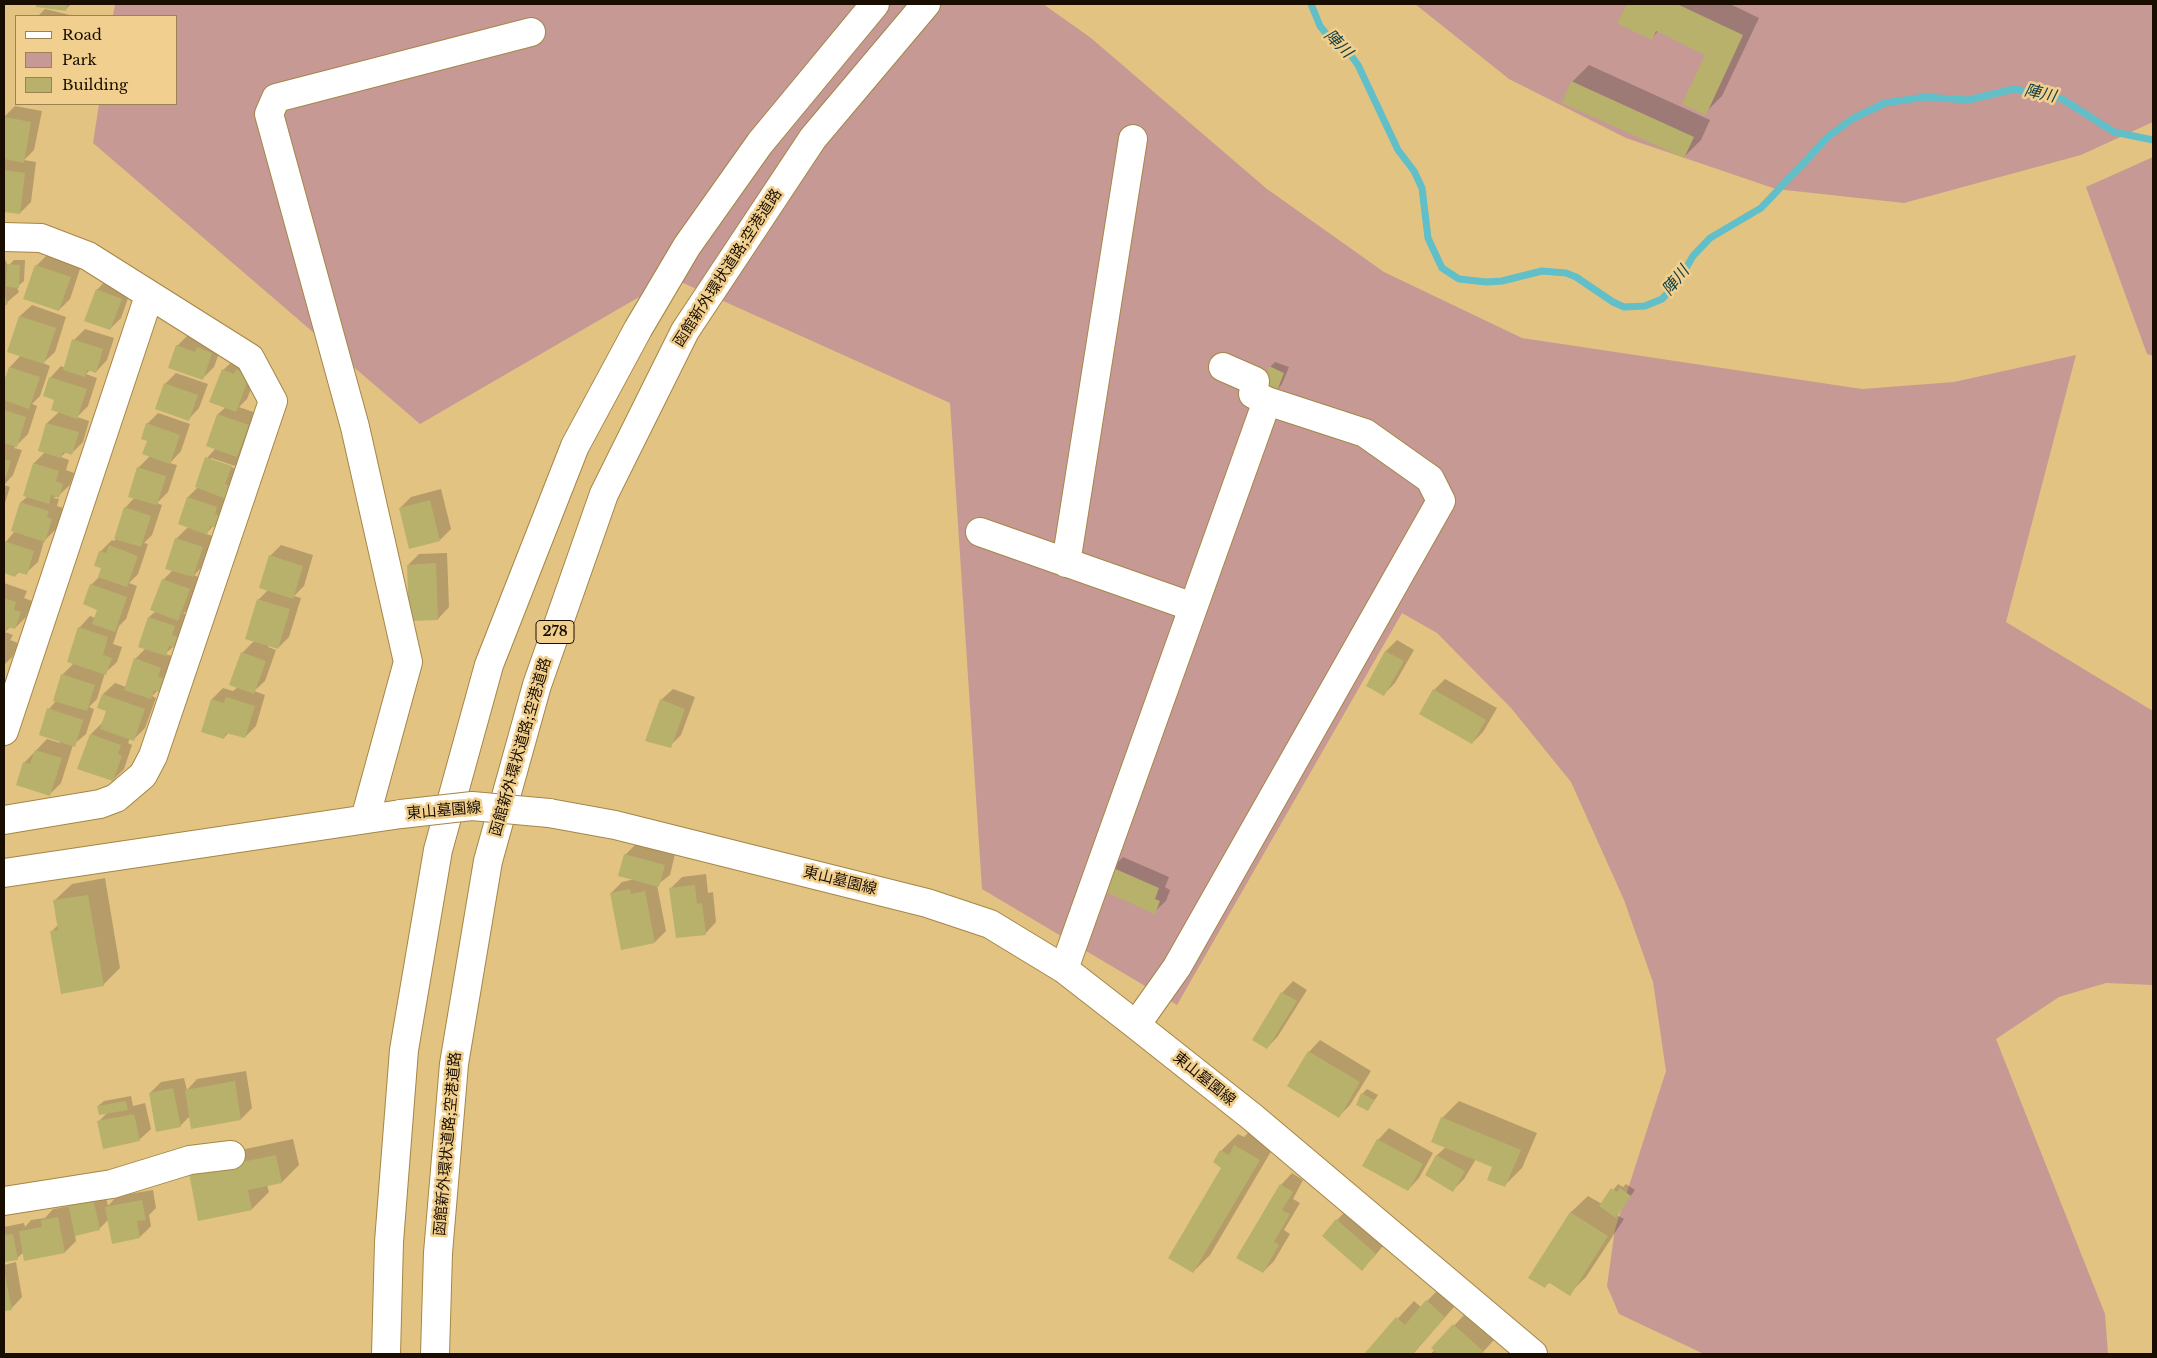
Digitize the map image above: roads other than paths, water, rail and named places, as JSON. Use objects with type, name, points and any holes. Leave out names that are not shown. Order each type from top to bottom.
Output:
[{"type":"main road","points":[[386,1354],[389,1242],[404,1050],[438,850],[489,665],[575,446],[638,329],[687,246],[760,143],[875,4]]},
{"type":"main road","name":"函館新外環状道路;空港道路","points":[[435,1354],[438,1253],[454,1064],[488,861],[537,685],[604,494],[690,322],[813,138],[926,4]]},
{"type":"main road","points":[[365,819],[408,662],[355,427],[268,114],[276,98],[531,32]]},
{"type":"main road","points":[[1066,563],[1133,139]]},
{"type":"main road","points":[[4,237],[41,238],[88,256],[250,358],[273,401],[153,756],[143,775],[116,798],[100,804],[4,820]]},
{"type":"main road","points":[[4,731],[149,296]]},
{"type":"main road","points":[[1136,1025],[1177,967],[1441,501],[1430,480],[1366,433],[1267,401],[1253,394],[1254,381],[1223,367]]},
{"type":"main road","points":[[1064,969],[1267,401]]},
{"type":"main road","points":[[980,532],[1193,608]]},
{"type":"main road","name":"東山墓園線","points":[[4,873],[365,819],[472,806],[549,813],[615,826],[927,903],[990,924],[1064,969],[1251,1116],[1533,1354]]},
{"type":"main road","points":[[4,1201],[112,1184],[190,1160],[230,1154]]},
{"type":"waterway","name":"陣川","points":[[1311,4],[1320,26],[1328,36],[1347,50],[1358,65],[1398,150],[1414,171],[1422,188],[1428,238],[1442,268],[1459,279],[1486,282],[1502,281],[1542,271],[1566,273],[1576,277],[1613,302],[1624,307],[1645,306],[1662,299],[1678,282],[1693,256],[1710,238],[1761,208],[1829,136],[1852,119],[1885,103],[1925,97],[1968,100],[2014,89],[2062,99],[2114,132],[2153,140]]}]
